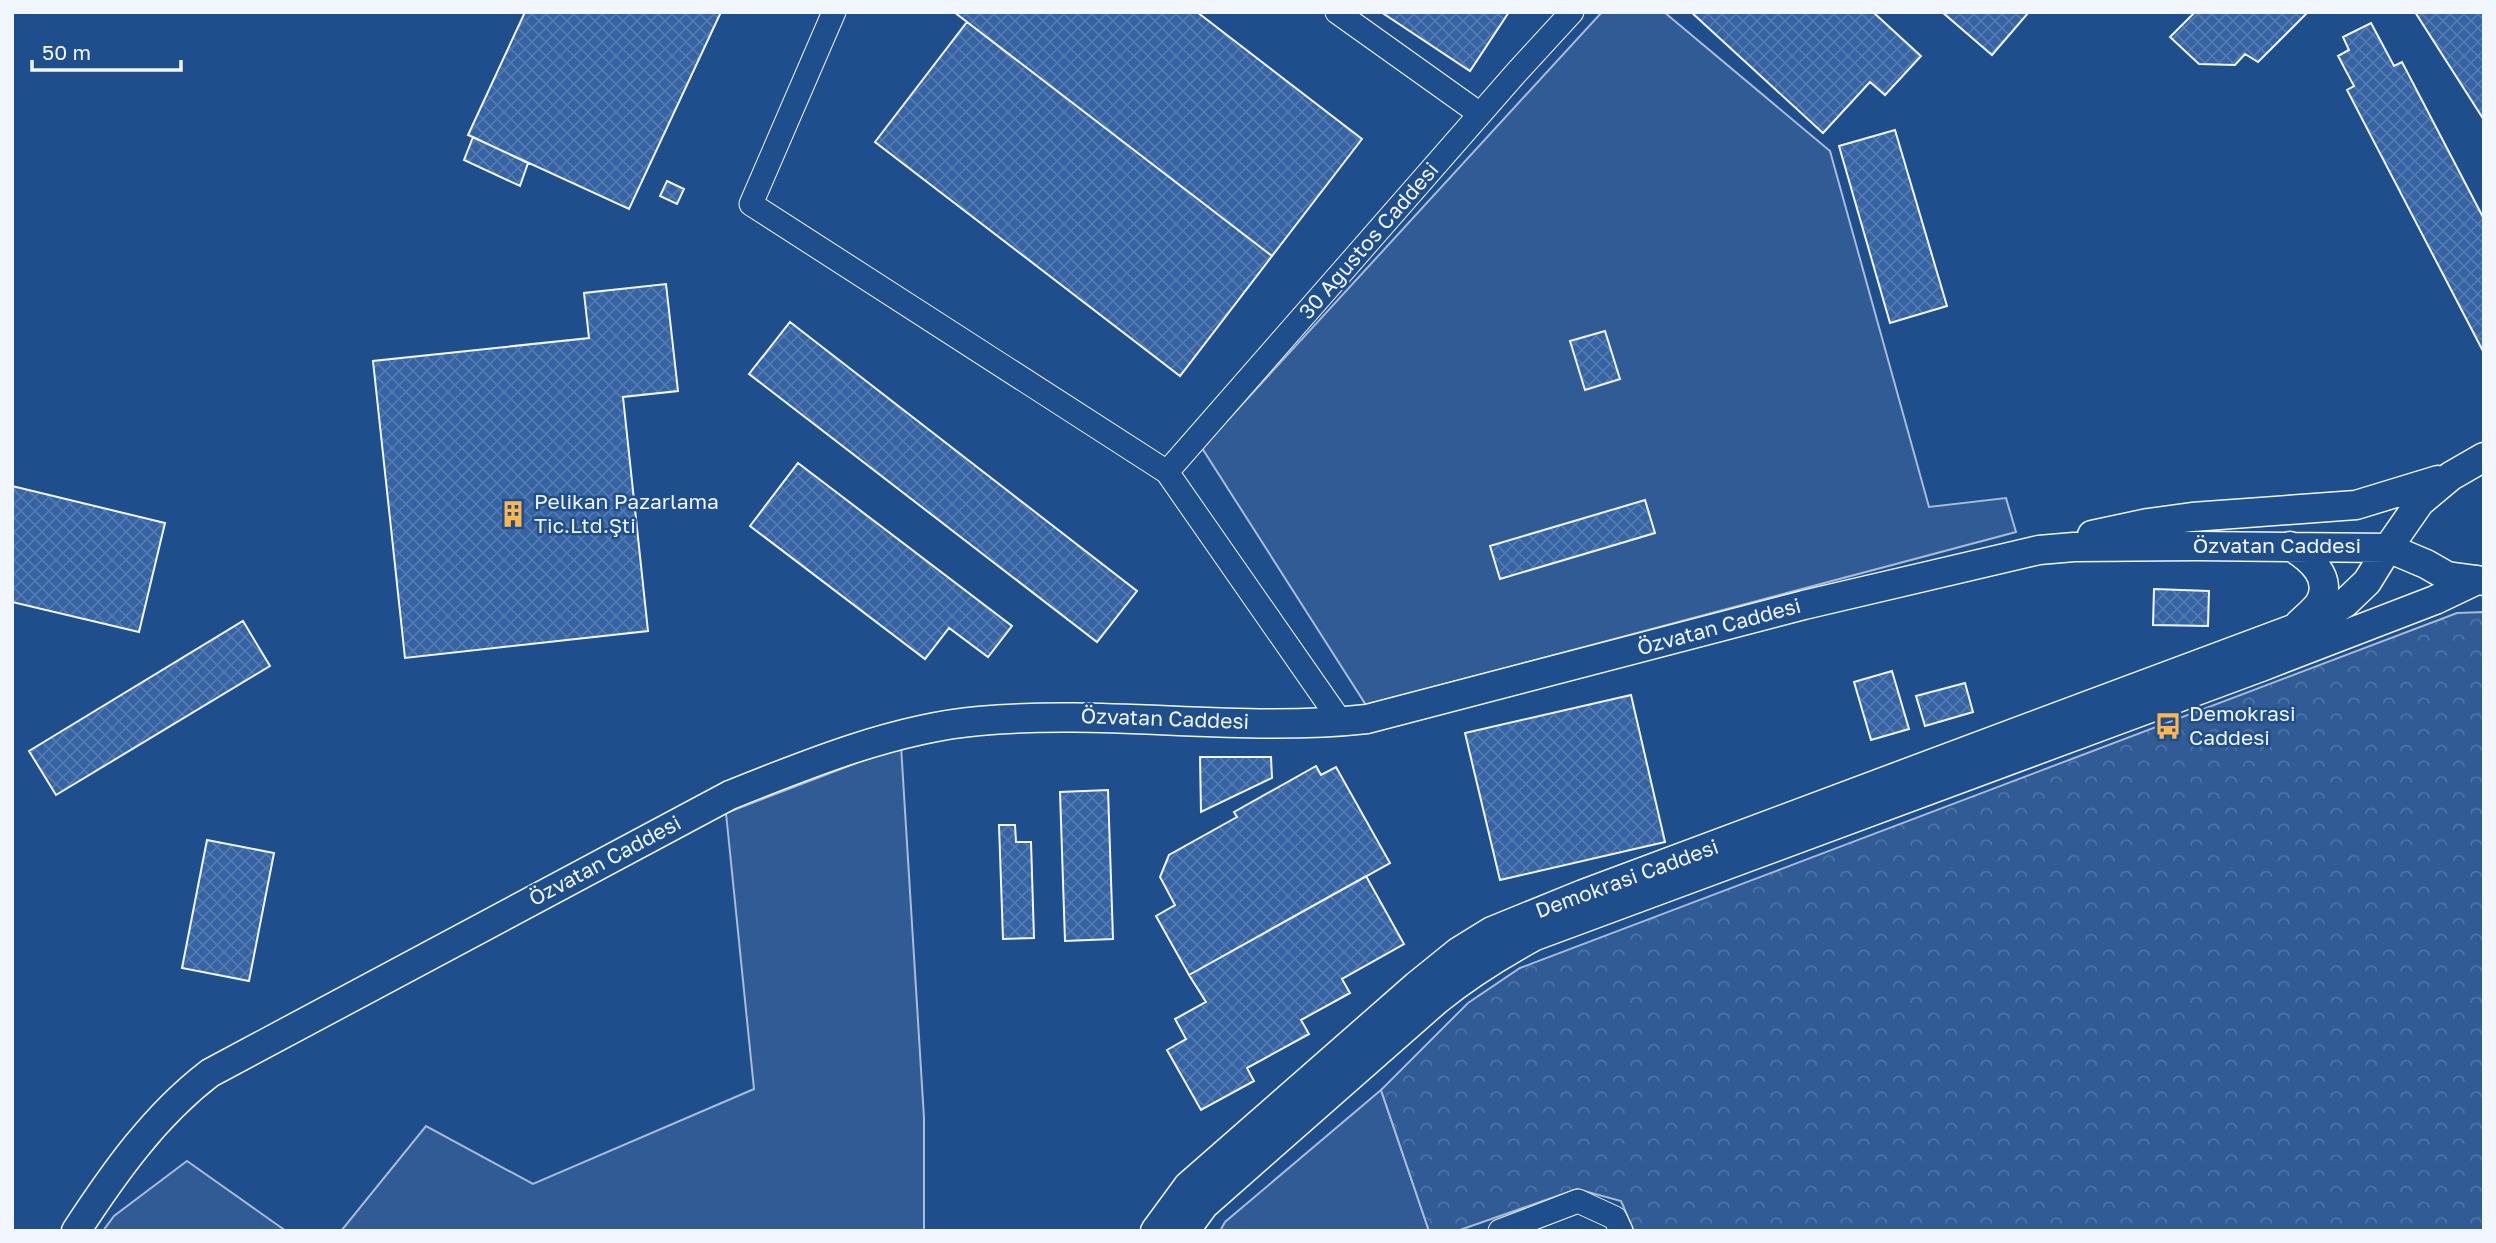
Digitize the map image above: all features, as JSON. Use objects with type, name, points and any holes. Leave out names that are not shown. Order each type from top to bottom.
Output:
[{"type":"main road","name":"Demokrasi Caddesi","points":[[1155,1231],[1188,1186],[1416,986],[1458,952],[1492,931],[1583,894],[2322,618],[2345,603],[2374,573],[2420,502],[2471,465]]},
{"type":"main road","points":[[2039,550],[2148,523],[2192,517],[2356,505],[2471,465]]},
{"type":"main road","points":[[2420,502],[2414,527],[2417,547],[2426,564]]},
{"type":"main road","points":[[2290,546],[2316,564],[2323,593],[2319,604],[2295,628]]},
{"type":"main road","name":"Özvatan Caddesi","points":[[76,1231],[105,1186],[157,1121],[181,1095],[210,1073],[690,815],[752,786],[902,734],[978,721],[1080,716],[1341,722],[1398,712],[1804,605],[2039,550],[2074,547],[2388,548]]},
{"type":"main road","points":[[2388,548],[2447,576],[2481,579]]},
{"type":"main road","name":"Demokrasi Caddesi","points":[[1185,1231],[1204,1205],[1437,1000],[1468,975],[1535,936],[2261,667],[2435,600],[2481,579]]},
{"type":"street","points":[[834,12],[751,204],[1167,472],[1341,722]]},
{"type":"street","points":[[1337,12],[1480,114]]},
{"type":"street","name":"30 Ağustos Caddesi","points":[[1167,472],[1572,12]]},
{"type":"street","points":[[1500,1231],[1578,1201],[1615,1217],[1621,1231]]},
{"type":"green space","points":[[1602,12],[1664,12],[1830,151],[1929,507],[2006,498],[2016,532],[1366,705],[1202,448]]},
{"type":"green space","points":[[2484,612],[2484,1231],[1634,1231],[1621,1201],[1577,1189],[1457,1231],[1429,1231],[1381,1090],[1468,1003],[1520,968],[2457,613]]},
{"type":"green space","points":[[901,746],[924,1118],[924,1231],[341,1231],[426,1126],[533,1184],[754,1089],[726,813]]},
{"type":"green space","points":[[1381,1090],[1429,1231],[1220,1231],[1225,1222]]},
{"type":"green space","points":[[187,1161],[286,1231],[103,1231],[114,1216]]},
{"type":"building","points":[[525,12],[721,12],[629,209],[468,135]]},
{"type":"building","points":[[954,12],[1197,12],[1362,139],[1272,256]]},
{"type":"building","points":[[1381,12],[1509,12],[1470,71]]},
{"type":"building","points":[[1691,12],[1873,12],[1921,56],[1885,95],[1870,82],[1823,133]]},
{"type":"building","points":[[1942,12],[2029,12],[1992,55]]},
{"type":"building","points":[[2195,12],[2308,12],[2258,62],[2245,54],[2235,65],[2199,64],[2170,37]]},
{"type":"building","points":[[2415,12],[2484,13],[2484,120]]},
{"type":"building","points":[[967,22],[1272,256],[1180,376],[875,142]]},
{"type":"building","points":[[2371,23],[2394,66],[2402,62],[2484,219],[2484,353],[2347,90],[2354,86],[2338,56],[2349,50],[2343,37]]},
{"type":"building","points":[[1895,130],[1947,306],[1890,323],[1839,146]]},
{"type":"building","points":[[473,137],[528,163],[520,186],[464,160]]},
{"type":"building","points":[[667,181],[684,189],[677,204],[660,196]]},
{"type":"building","name":"Pelikan Pazarlama Tic.Ltd.Şti","points":[[666,284],[678,391],[623,397],[648,631],[405,658],[373,361],[589,338],[584,293]]},
{"type":"building","points":[[790,322],[1137,591],[1097,642],[749,374]]},
{"type":"building","points":[[1605,331],[1620,379],[1585,390],[1570,341]]},
{"type":"building","points":[[798,463],[1012,626],[988,657],[949,628],[925,659],[750,526]]},
{"type":"building","points":[[12,486],[165,523],[139,632],[12,602]]},
{"type":"building","points":[[1645,500],[1655,533],[1500,579],[1490,546]]},
{"type":"building","points":[[2154,589],[2209,591],[2208,626],[2153,625]]},
{"type":"building","points":[[243,621],[270,666],[56,795],[29,751]]},
{"type":"building","points":[[1892,671],[1909,729],[1871,740],[1854,682]]},
{"type":"building","points":[[1965,683],[1973,712],[1925,726],[1916,696]]},
{"type":"building","points":[[1631,695],[1665,842],[1500,880],[1465,733]]},
{"type":"building","points":[[1200,757],[1271,757],[1272,778],[1201,812]]},
{"type":"building","points":[[1316,766],[1321,775],[1336,767],[1390,863],[1189,975],[1156,916],[1175,905],[1160,877],[1169,855],[1237,817],[1234,812]]},
{"type":"building","points":[[1108,790],[1113,939],[1065,941],[1060,792]]},
{"type":"building","points":[[999,825],[1015,825],[1016,842],[1031,842],[1034,938],[1003,939]]},
{"type":"building","points":[[207,840],[274,853],[249,981],[182,968]]},
{"type":"building","points":[[1366,876],[1404,944],[1342,979],[1350,993],[1301,1020],[1309,1034],[1247,1068],[1254,1081],[1201,1110],[1167,1050],[1186,1039],[1175,1019],[1206,1002],[1189,975]]},
{"type":"place","name":"Pelikan Pazarlama Tic.Ltd.Şti","points":[[513,514]]},
{"type":"place","name":"Demokrasi Caddesi","points":[[2168,726]]}]
